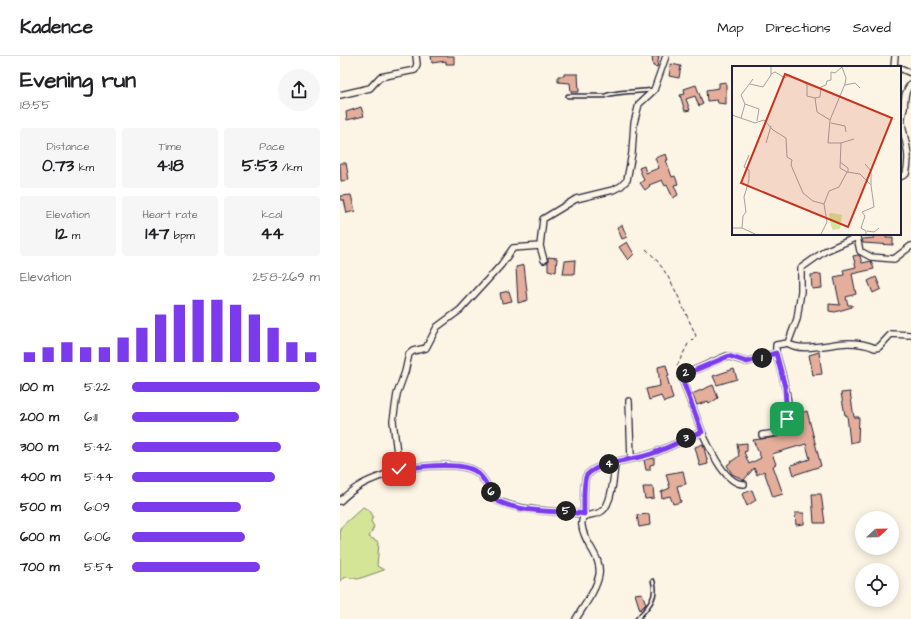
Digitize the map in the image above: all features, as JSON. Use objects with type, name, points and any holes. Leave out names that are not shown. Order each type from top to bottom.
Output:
[{"type":"street","points":[[340,95],[370,88],[380,77],[415,70],[417,64],[416,56]]},
{"type":"street","points":[[544,260],[540,246],[543,219],[576,199],[613,190],[621,186],[627,180],[632,153],[634,123],[640,104],[654,90],[666,56]]},
{"type":"street","points":[[894,66],[895,56]]},
{"type":"street","points":[[901,68],[911,73]]},
{"type":"street","points":[[901,176],[906,174],[910,162],[909,148],[905,141],[902,122],[905,93],[911,84]]},
{"type":"street","points":[[788,343],[797,319],[801,291],[801,268],[825,251],[856,236],[860,251],[871,257],[894,259],[911,246]]},
{"type":"street","points":[[399,469],[394,431],[394,413],[397,394],[405,372],[409,354],[413,351],[426,348],[437,327],[460,310],[502,265],[513,248],[540,246]]},
{"type":"street","points":[[762,435],[782,430],[786,425],[787,419],[785,387],[776,353],[776,345],[788,343],[797,347],[848,343],[866,344],[875,348],[880,346],[891,334],[911,335]]},
{"type":"street","points":[[744,484],[734,482],[718,464],[702,432],[681,376],[727,356],[747,362],[776,353]]},
{"type":"street","points":[[628,401],[631,458]]},
{"type":"street","points":[[576,619],[596,587],[599,574],[595,553],[583,532],[582,524],[587,475],[615,463],[652,454],[702,432]]},
{"type":"street","points":[[340,501],[359,485],[399,469],[434,466],[465,467],[478,473],[488,486],[494,499],[504,504],[518,508],[584,516],[600,512],[604,509],[611,492],[615,463]]},
{"type":"lane","points":[[568,96],[606,96],[610,92],[638,92],[654,90]]},
{"type":"lane","points":[[636,619],[654,597],[655,590],[653,581]]},
{"type":"path","points":[[646,249],[658,260],[672,281],[678,299],[696,336],[688,344],[678,366],[681,376]]},
{"type":"green space","points":[[363,507],[370,511],[373,516],[371,521],[374,527],[369,537],[379,542],[377,566],[384,570],[358,579],[346,577],[340,581],[340,528]]},
{"type":"building","points":[[431,56],[454,56],[454,64],[446,64],[446,61],[432,63]]},
{"type":"building","points":[[652,56],[659,56],[657,67],[653,66]]},
{"type":"building","points":[[671,64],[681,66],[679,78],[669,76]]},
{"type":"building","points":[[564,74],[578,74],[579,92],[571,92],[570,83],[558,82],[558,76],[564,76]]},
{"type":"building","points":[[726,82],[726,104],[718,103],[717,100],[707,101],[706,90],[719,88],[719,83]]},
{"type":"building","points":[[696,85],[703,104],[699,106],[695,96],[686,99],[690,110],[685,111],[680,95],[685,94],[684,89]]},
{"type":"building","points":[[361,107],[364,116],[347,120],[346,112]]},
{"type":"building","points":[[666,154],[668,160],[666,160],[672,177],[675,176],[678,184],[674,185],[678,195],[673,198],[667,185],[665,186],[662,180],[649,185],[650,186],[645,190],[640,183],[644,180],[639,168],[644,166],[646,173],[659,168],[655,158]]},
{"type":"building","points":[[340,163],[346,163],[349,180],[341,181]]},
{"type":"building","points":[[351,195],[355,211],[347,213],[344,200],[340,200],[340,196]]},
{"type":"building","points":[[622,225],[627,237],[622,239],[617,227]]},
{"type":"building","points":[[873,235],[886,235],[886,238],[893,238],[893,245],[863,243],[862,239],[874,238]]},
{"type":"building","points":[[627,242],[634,254],[628,260],[619,247]]},
{"type":"building","points":[[853,256],[860,256],[862,263],[871,261],[874,269],[852,274],[856,294],[846,297],[848,305],[852,305],[852,307],[835,312],[829,311],[829,304],[840,305],[834,277],[844,275],[843,270],[856,267]]},
{"type":"building","points":[[548,257],[557,258],[556,272],[548,270]]},
{"type":"building","points":[[575,260],[574,274],[563,274],[565,261]]},
{"type":"building","points":[[524,265],[528,300],[518,303],[516,267]]},
{"type":"building","points":[[821,274],[822,288],[812,289],[811,275]]},
{"type":"building","points":[[876,277],[881,289],[873,293],[868,281]]},
{"type":"building","points":[[509,291],[512,301],[502,303],[500,293]]},
{"type":"building","points":[[819,352],[822,374],[813,375],[809,355]]},
{"type":"building","points":[[666,365],[669,376],[667,377],[673,399],[664,402],[661,396],[649,400],[646,389],[660,386],[658,367]]},
{"type":"building","points":[[734,369],[737,379],[717,385],[713,376]]},
{"type":"building","points":[[713,385],[718,398],[709,404],[708,401],[697,405],[692,394]]},
{"type":"building","points":[[850,392],[854,417],[859,417],[858,441],[850,443],[847,415],[845,415],[841,393]]},
{"type":"building","points":[[807,411],[821,466],[794,475],[791,465],[810,459],[806,444],[772,454],[776,464],[773,466],[783,494],[773,497],[764,471],[757,475],[754,468],[744,480],[732,474],[727,465],[739,456],[737,444],[747,443],[747,451],[744,452],[749,464],[761,458],[753,440],[777,437],[789,431],[788,430],[802,426],[799,414]]},
{"type":"building","points":[[703,444],[708,464],[700,466],[695,447]]},
{"type":"building","points":[[654,458],[654,464],[650,465],[650,470],[646,470],[644,460]]},
{"type":"building","points":[[683,471],[686,484],[677,486],[681,502],[673,504],[670,496],[662,498],[661,492],[670,488],[666,474]]},
{"type":"building","points":[[643,487],[653,487],[654,498],[645,499]]},
{"type":"building","points":[[752,490],[756,500],[747,506],[742,494]]},
{"type":"building","points":[[812,494],[821,494],[825,523],[814,523]]},
{"type":"building","points":[[795,513],[804,513],[804,524],[796,525]]},
{"type":"building","points":[[649,514],[650,525],[639,527],[637,515]]},
{"type":"building","points":[[642,593],[646,604],[640,610],[635,594]]},
{"type":"route","points":[[399,469],[422,466],[465,467],[478,473],[488,486],[494,499],[504,504],[518,508],[584,514],[587,475],[598,469],[629,458],[652,454],[669,447],[680,440],[702,432],[690,396],[681,376],[711,362],[729,356],[740,361],[749,362],[776,353],[788,401],[787,419]]}]
